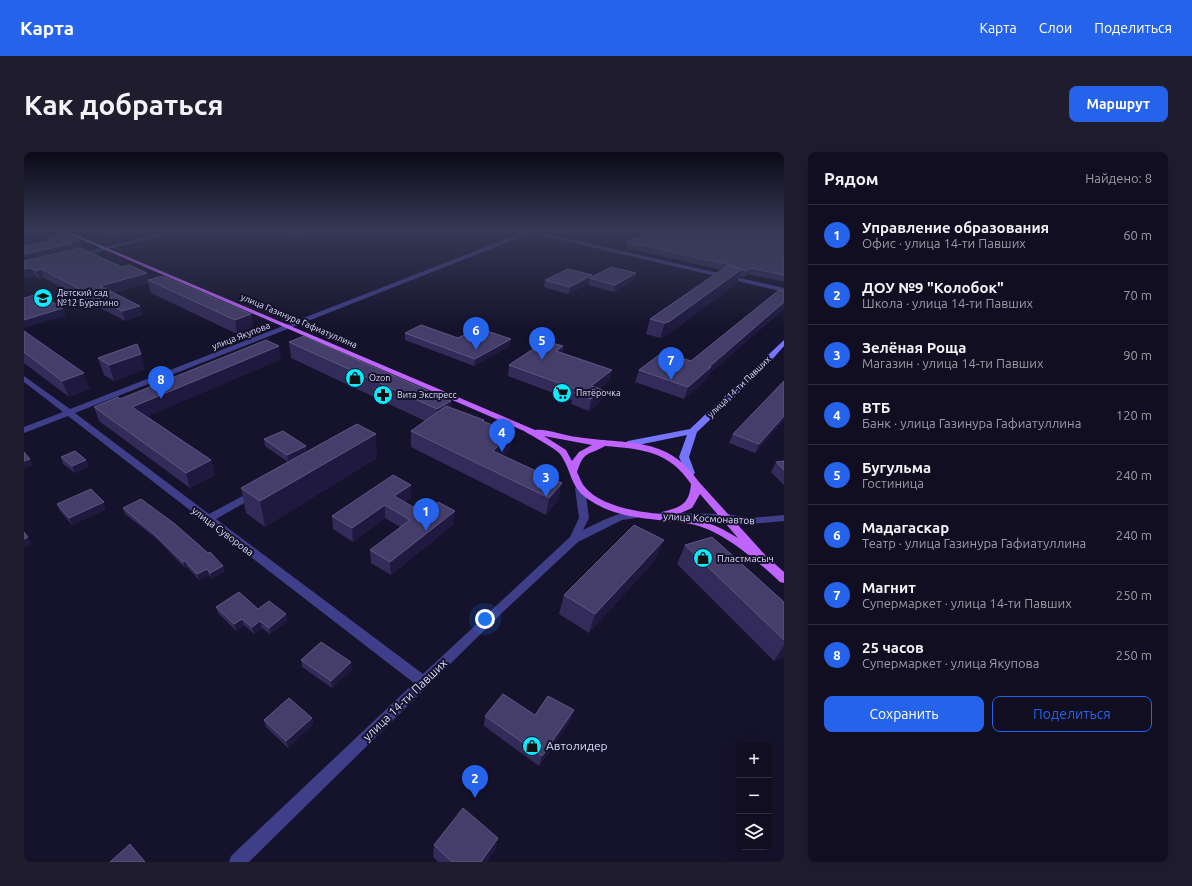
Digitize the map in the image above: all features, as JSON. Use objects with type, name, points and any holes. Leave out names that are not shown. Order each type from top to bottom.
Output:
[{"type":"main road","name":"улица Газинура Гафиатуллина","points":[[142,264],[527,429]]},
{"type":"main road","points":[[527,429],[566,438],[617,444]]},
{"type":"main road","points":[[527,429],[564,452],[580,488],[601,503],[614,509],[637,515],[658,516],[694,521],[716,529],[762,559]]},
{"type":"main road","points":[[573,472],[574,464],[578,457],[585,451],[605,445],[628,444],[647,448],[664,454],[679,463],[690,473],[696,484],[762,559],[784,579]]},
{"type":"main road","points":[[658,516],[676,512],[689,505],[696,495],[696,484]]},
{"type":"street","name":"улица Якупова","points":[[24,430],[446,264]]},
{"type":"street","points":[[673,264],[784,290]]},
{"type":"street","name":"улица 14-ти Павших","points":[[693,430],[760,368],[784,342]]},
{"type":"street","name":"улица Суворова","points":[[24,378],[207,519],[423,682]]},
{"type":"street","points":[[628,444],[693,430]]},
{"type":"street","points":[[690,473],[684,457],[693,430]]},
{"type":"street","points":[[574,539],[584,518],[580,488]]},
{"type":"street","points":[[207,519],[262,489]]},
{"type":"street","points":[[574,539],[620,517],[637,515]]},
{"type":"street","name":"улица Космонавтов","points":[[658,516],[726,517],[750,521],[784,518]]},
{"type":"street","name":"улица 14-ти Павших","points":[[237,862],[423,682],[574,539]]},
{"type":"building","points":[[24,264],[116,264],[122,267],[129,265],[147,273],[100,286],[140,306],[122,311],[41,269],[36,271],[31,268],[24,269]]},
{"type":"building","points":[[727,264],[784,264],[784,275],[751,268],[747,271],[733,267],[735,266]]},
{"type":"building","points":[[727,266],[742,269],[670,321],[665,323],[650,319]]},
{"type":"building","points":[[611,267],[636,273],[615,285],[590,278]]},
{"type":"building","points":[[568,269],[592,275],[570,287],[545,280]]},
{"type":"building","points":[[163,276],[251,314],[235,320],[148,280]]},
{"type":"building","points":[[779,290],[784,291],[784,302],[688,387],[639,370],[663,352],[691,361]]},
{"type":"building","points":[[38,294],[63,308],[24,320],[24,298]]},
{"type":"building","points":[[421,325],[458,338],[478,328],[511,339],[475,359],[405,333]]},
{"type":"building","points":[[24,331],[84,373],[62,381],[24,352]]},
{"type":"building","points":[[304,336],[451,401],[437,409],[289,342]]},
{"type":"building","points":[[266,340],[279,346],[132,407],[211,460],[186,473],[94,407],[118,397],[120,399]]},
{"type":"building","points":[[545,341],[563,346],[556,351],[612,370],[591,386],[603,390],[591,399],[574,393],[578,390],[509,365]]},
{"type":"building","points":[[137,344],[141,354],[109,365],[98,358]]},
{"type":"building","points":[[784,381],[784,416],[759,444],[733,434]]},
{"type":"building","points":[[446,406],[512,432],[493,451],[562,483],[549,498],[411,431]]},
{"type":"building","points":[[357,424],[376,434],[260,501],[241,488]]},
{"type":"building","points":[[283,431],[306,446],[287,455],[264,439]]},
{"type":"building","points":[[75,451],[86,460],[72,466],[61,457]]},
{"type":"building","points":[[24,452],[30,459],[24,461]]},
{"type":"building","points":[[784,461],[784,470],[776,462]]},
{"type":"building","points":[[393,475],[411,485],[394,496],[424,513],[438,502],[455,511],[390,562],[370,550],[410,520],[385,505],[352,528],[332,516]]},
{"type":"building","points":[[91,489],[104,502],[69,518],[57,504]]},
{"type":"building","points":[[141,499],[175,524],[208,553],[210,552],[223,566],[210,573],[207,569],[197,574],[185,561],[183,562],[154,534],[123,508]]},
{"type":"building","points":[[634,525],[664,540],[595,614],[564,595]]},
{"type":"building","points":[[24,532],[28,537],[24,539]]},
{"type":"building","points":[[712,537],[784,602],[784,640],[685,545]]},
{"type":"building","points":[[239,592],[258,609],[269,601],[286,614],[269,628],[260,621],[252,627],[242,619],[234,624],[216,607]]},
{"type":"building","points":[[321,642],[351,662],[331,681],[301,660]]},
{"type":"building","name":"Автолидер","points":[[503,694],[535,715],[548,696],[574,710],[542,756],[485,716]]},
{"type":"building","points":[[289,698],[312,718],[286,741],[264,720]]},
{"type":"building","points":[[463,808],[498,838],[481,862],[452,862],[434,845]]},
{"type":"building","points":[[130,844],[145,862],[110,862]]},
{"type":"place","name":"Детский сад №12 Буратино","points":[[43,298]]},
{"type":"place","name":"Мадагаскар","points":[[476,350]]},
{"type":"place","name":"Бугульма","points":[[542,360]]},
{"type":"place","name":"Ozon","points":[[355,378]]},
{"type":"place","name":"Магнит","points":[[671,380]]},
{"type":"place","name":"Пятёрочка","points":[[562,393]]},
{"type":"place","name":"Вита Экспресс","points":[[383,395]]},
{"type":"place","name":"25 часов","points":[[161,399]]},
{"type":"place","name":"ВТБ","points":[[502,452]]},
{"type":"place","name":"Зелёная Роща","points":[[546,497]]},
{"type":"place","name":"Управление образования","points":[[426,531]]},
{"type":"place","name":"Пластмасыч","points":[[703,558]]},
{"type":"place","name":"Автолидер","points":[[532,746]]},
{"type":"place","name":"ДОУ №9 \"Колобок\"","points":[[475,798]]}]
